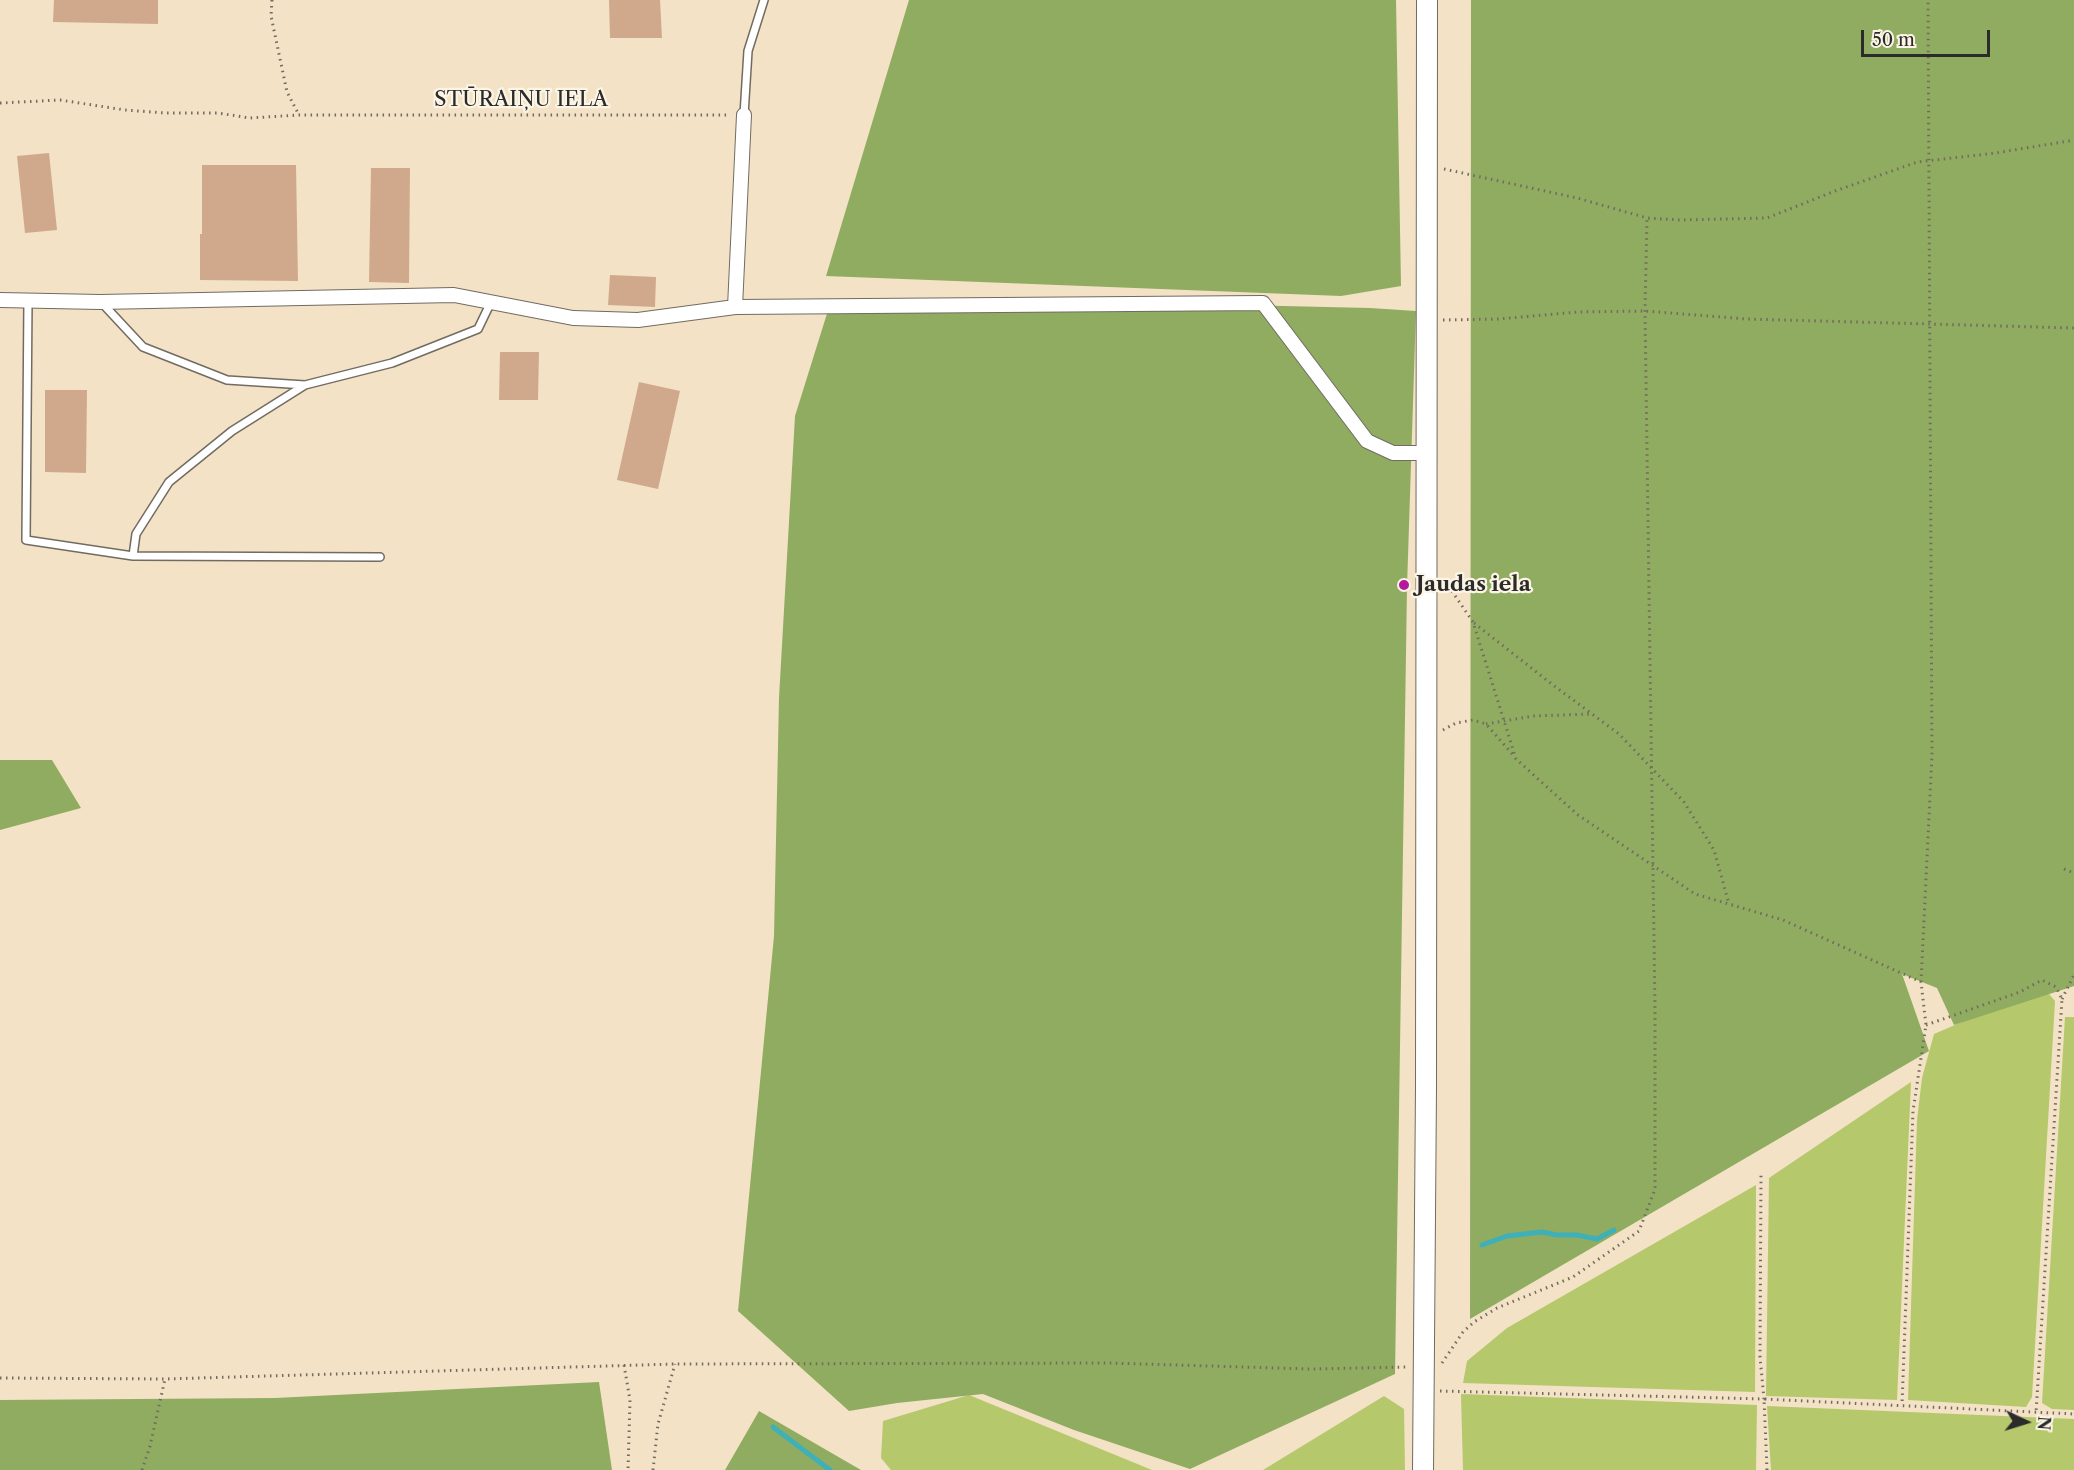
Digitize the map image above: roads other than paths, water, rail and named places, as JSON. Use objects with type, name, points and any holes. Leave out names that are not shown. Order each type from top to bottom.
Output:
[{"type":"main road","points":[[1423,1470],[1427,0]]},
{"type":"street","points":[[735,307],[744,115]]},
{"type":"street","points":[[0,300],[100,302],[454,295],[573,318],[638,320],[735,307],[1263,303],[1367,441],[1393,453],[1425,453]]},
{"type":"lane","points":[[744,115],[748,51],[764,0]]},
{"type":"lane","points":[[28,300],[26,540],[133,556],[380,557]]},
{"type":"lane","points":[[100,302],[142,347],[227,380],[305,385],[392,363],[478,329],[491,302]]},
{"type":"lane","points":[[133,556],[136,534],[169,482],[232,431],[305,385]]},
{"type":"waterway","points":[[1482,1245],[1507,1236],[1542,1232],[1597,1239],[1614,1230]]},
{"type":"waterway","points":[[773,1427],[830,1470]]},
{"type":"place","name":"Jaudas iela","points":[[1404,585]]}]
